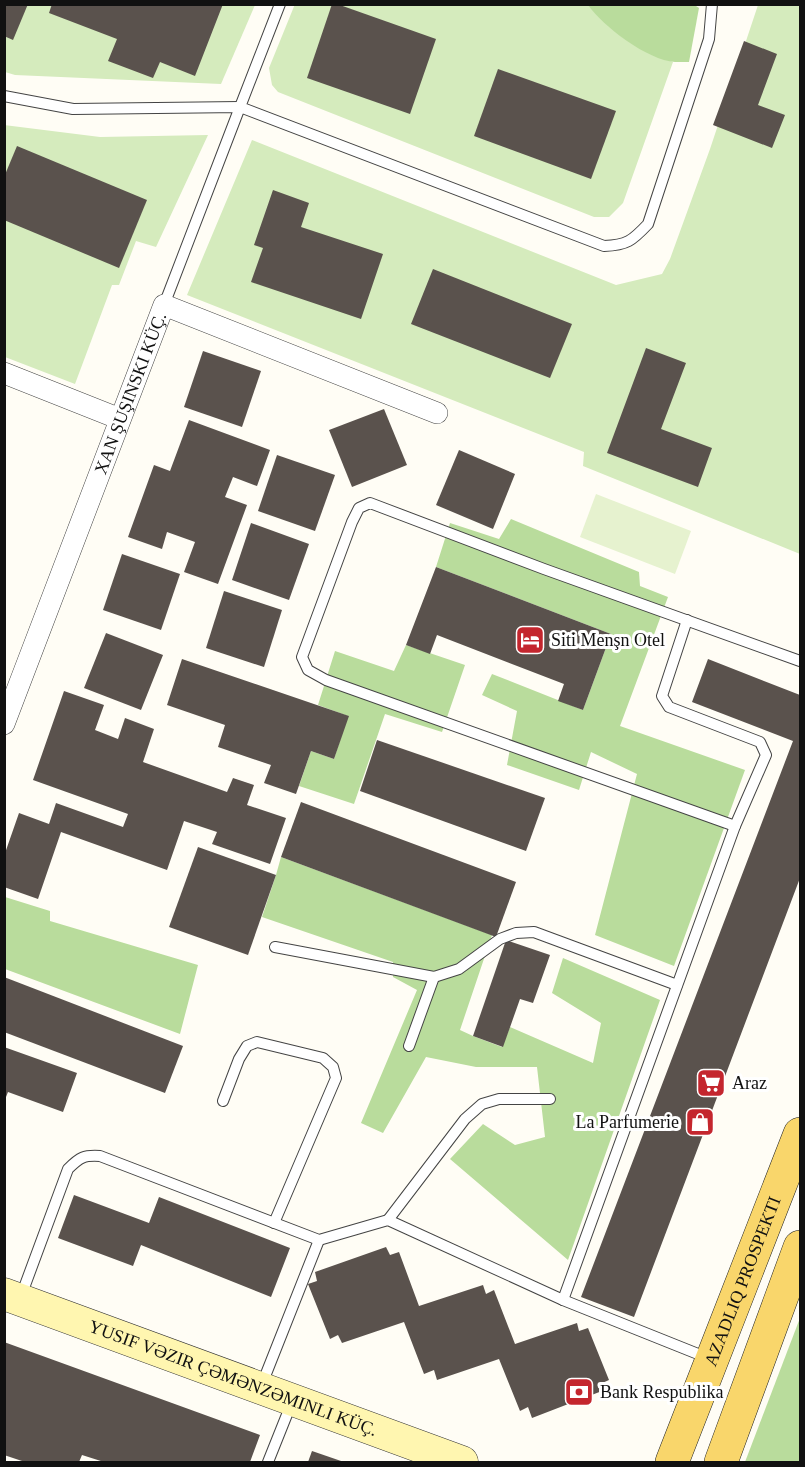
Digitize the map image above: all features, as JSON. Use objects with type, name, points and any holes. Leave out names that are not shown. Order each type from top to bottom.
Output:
[{"type":"main road","points":[[672,1462],[801,1134]]},
{"type":"main road","points":[[721,1462],[800,1251]]},
{"type":"main road","name":"YUSIF VƏZIR ÇƏMƏNZƏMINLI KÜÇ.","points":[[12,1296],[462,1462]]},
{"type":"street","name":"XAN ŞUŞINSKI KÜÇ.","points":[[4,724],[164,304],[437,413]]},
{"type":"street","points":[[4,373],[120,419]]},
{"type":"lane","points":[[164,304],[280,4]]},
{"type":"lane","points":[[4,96],[73,110],[240,107],[604,246],[621,245],[636,237],[648,224],[709,39],[712,4]]},
{"type":"lane","points":[[735,826],[326,680],[308,670],[302,657],[352,522],[359,508],[370,503],[543,570],[801,661]]},
{"type":"lane","points":[[563,1300],[735,826],[766,755],[760,742],[669,707],[662,696],[687,620]]},
{"type":"lane","points":[[275,947],[434,977],[459,969],[500,939],[516,933],[534,932],[677,985]]},
{"type":"lane","points":[[409,1046],[434,977]]},
{"type":"lane","points":[[223,1101],[239,1059],[247,1046],[257,1042],[323,1058],[333,1067],[336,1078],[274,1223]]},
{"type":"lane","points":[[12,1296],[68,1168],[87,1155],[100,1156],[318,1240],[388,1221],[465,1119],[482,1104],[499,1099],[550,1100]]},
{"type":"lane","points":[[388,1221],[563,1300],[711,1359]]},
{"type":"lane","points":[[261,1388],[318,1240]]},
{"type":"lane","points":[[268,1462],[293,1399]]},
{"type":"green space","points":[[295,4],[589,5],[622,37],[673,62],[623,203],[609,217],[594,217],[278,92],[272,85],[269,68]]},
{"type":"green space","points":[[693,4],[699,8],[689,62],[664,60],[639,49],[604,23],[588,5]]},
{"type":"green space","points":[[4,5],[255,5],[221,84],[15,75],[5,72]]},
{"type":"green space","points":[[758,5],[800,5],[800,554],[583,466],[584,452],[187,295],[252,140],[616,285],[662,274],[670,259],[710,149]]},
{"type":"green space","points":[[4,125],[100,137],[208,135],[156,247],[136,241],[119,285],[112,285],[75,384],[5,357]]},
{"type":"green space","points":[[596,494],[691,531],[675,574],[580,537]]},
{"type":"green space","points":[[511,519],[639,572],[640,586],[668,597],[620,726],[745,770],[674,966],[595,935],[637,774],[591,752],[579,790],[507,765],[517,711],[482,695],[492,674],[583,710],[611,634],[436,567],[450,523],[499,539]]},
{"type":"green space","points":[[406,645],[465,665],[442,732],[385,714],[354,804],[299,786],[311,751],[334,759],[348,716],[318,705],[335,651],[394,671]]},
{"type":"green space","points":[[281,857],[492,935],[460,1030],[502,1047],[510,1027],[593,1063],[601,1023],[552,993],[563,958],[660,1000],[568,1260],[450,1159],[483,1124],[515,1145],[545,1137],[537,1067],[476,1067],[426,1057],[383,1133],[361,1123],[417,990],[393,977],[393,962],[262,917]]},
{"type":"green space","points":[[5,897],[50,911],[50,921],[198,965],[180,1034],[5,969]]},
{"type":"green space","points":[[800,1318],[800,1462],[745,1462]]},
{"type":"building","points":[[4,4],[28,4],[13,40],[4,36]]},
{"type":"building","points":[[52,4],[223,4],[195,76],[160,62],[153,78],[108,61],[117,39],[49,13]]},
{"type":"building","points":[[332,4],[436,39],[410,114],[307,78]]},
{"type":"building","points":[[744,41],[777,54],[758,105],[785,115],[772,148],[713,125]]},
{"type":"building","points":[[498,69],[616,111],[591,179],[474,136]]},
{"type":"building","points":[[17,146],[147,200],[119,268],[4,220],[4,177]]},
{"type":"building","points":[[273,190],[309,203],[301,227],[383,254],[361,319],[251,282],[263,248],[254,245]]},
{"type":"building","points":[[433,269],[572,324],[550,378],[411,324]]},
{"type":"building","points":[[646,348],[686,363],[661,429],[712,448],[698,487],[607,453]]},
{"type":"building","points":[[203,351],[261,371],[242,427],[184,407]]},
{"type":"building","points":[[384,409],[407,465],[352,487],[329,430]]},
{"type":"building","points":[[189,420],[270,450],[257,486],[233,477],[225,497],[247,505],[218,584],[184,572],[195,542],[167,532],[162,549],[128,537],[154,465],[170,471]]},
{"type":"building","points":[[459,450],[515,474],[493,529],[436,505]]},
{"type":"building","points":[[277,455],[335,475],[315,531],[258,511]]},
{"type":"building","points":[[251,523],[309,544],[289,600],[232,580]]},
{"type":"building","points":[[122,554],[180,574],[161,630],[103,610]]},
{"type":"building","name":"Siti Menşn Otel","points":[[436,567],[611,634],[583,710],[558,701],[564,684],[437,635],[430,654],[406,645]]},
{"type":"building","points":[[224,591],[282,610],[264,667],[206,648]]},
{"type":"building","points":[[106,633],[163,655],[141,710],[84,688]]},
{"type":"building","points":[[182,659],[349,716],[334,759],[311,751],[296,794],[264,783],[271,765],[218,747],[225,725],[167,705]]},
{"type":"building","points":[[708,659],[800,695],[800,878],[634,1317],[581,1297],[793,741],[692,702]]},
{"type":"building","points":[[64,691],[104,705],[95,730],[118,739],[125,718],[154,729],[143,762],[227,792],[233,778],[254,785],[247,805],[286,818],[270,864],[212,844],[217,832],[184,821],[167,870],[61,832],[38,899],[4,887],[4,856],[19,813],[49,824],[56,803],[123,827],[128,814],[33,780]]},
{"type":"building","points":[[377,740],[545,798],[526,851],[360,791]]},
{"type":"building","points":[[301,802],[516,882],[496,937],[281,857]]},
{"type":"building","points":[[198,847],[276,875],[248,955],[169,927]]},
{"type":"building","points":[[506,940],[550,955],[533,1003],[520,999],[503,1047],[473,1036]]},
{"type":"building","points":[[4,977],[183,1046],[165,1093],[4,1032]]},
{"type":"building","points":[[4,1047],[77,1073],[63,1112],[8,1092],[4,1102]]},
{"type":"building","points":[[74,1195],[149,1223],[159,1197],[290,1248],[271,1297],[141,1245],[133,1266],[58,1238]]},
{"type":"building","points":[[386,1247],[390,1255],[399,1252],[419,1306],[483,1285],[486,1294],[494,1290],[515,1344],[577,1323],[579,1331],[588,1328],[609,1380],[600,1384],[602,1391],[532,1418],[528,1407],[520,1411],[499,1359],[437,1380],[434,1370],[424,1374],[404,1322],[342,1343],[338,1335],[330,1339],[308,1284],[317,1281],[315,1272]]},
{"type":"building","points":[[4,1342],[260,1435],[250,1462],[104,1462],[82,1455],[79,1462],[25,1462],[4,1455]]},
{"type":"building","points":[[312,1451],[344,1462],[308,1462]]},
{"type":"place","name":"Siti Menşn Otel","points":[[530,640]]},
{"type":"place","name":"Araz","points":[[711,1083]]},
{"type":"place","name":"La Parfumerie","points":[[700,1122]]},
{"type":"place","name":"Bank Respublika","points":[[579,1392]]}]
